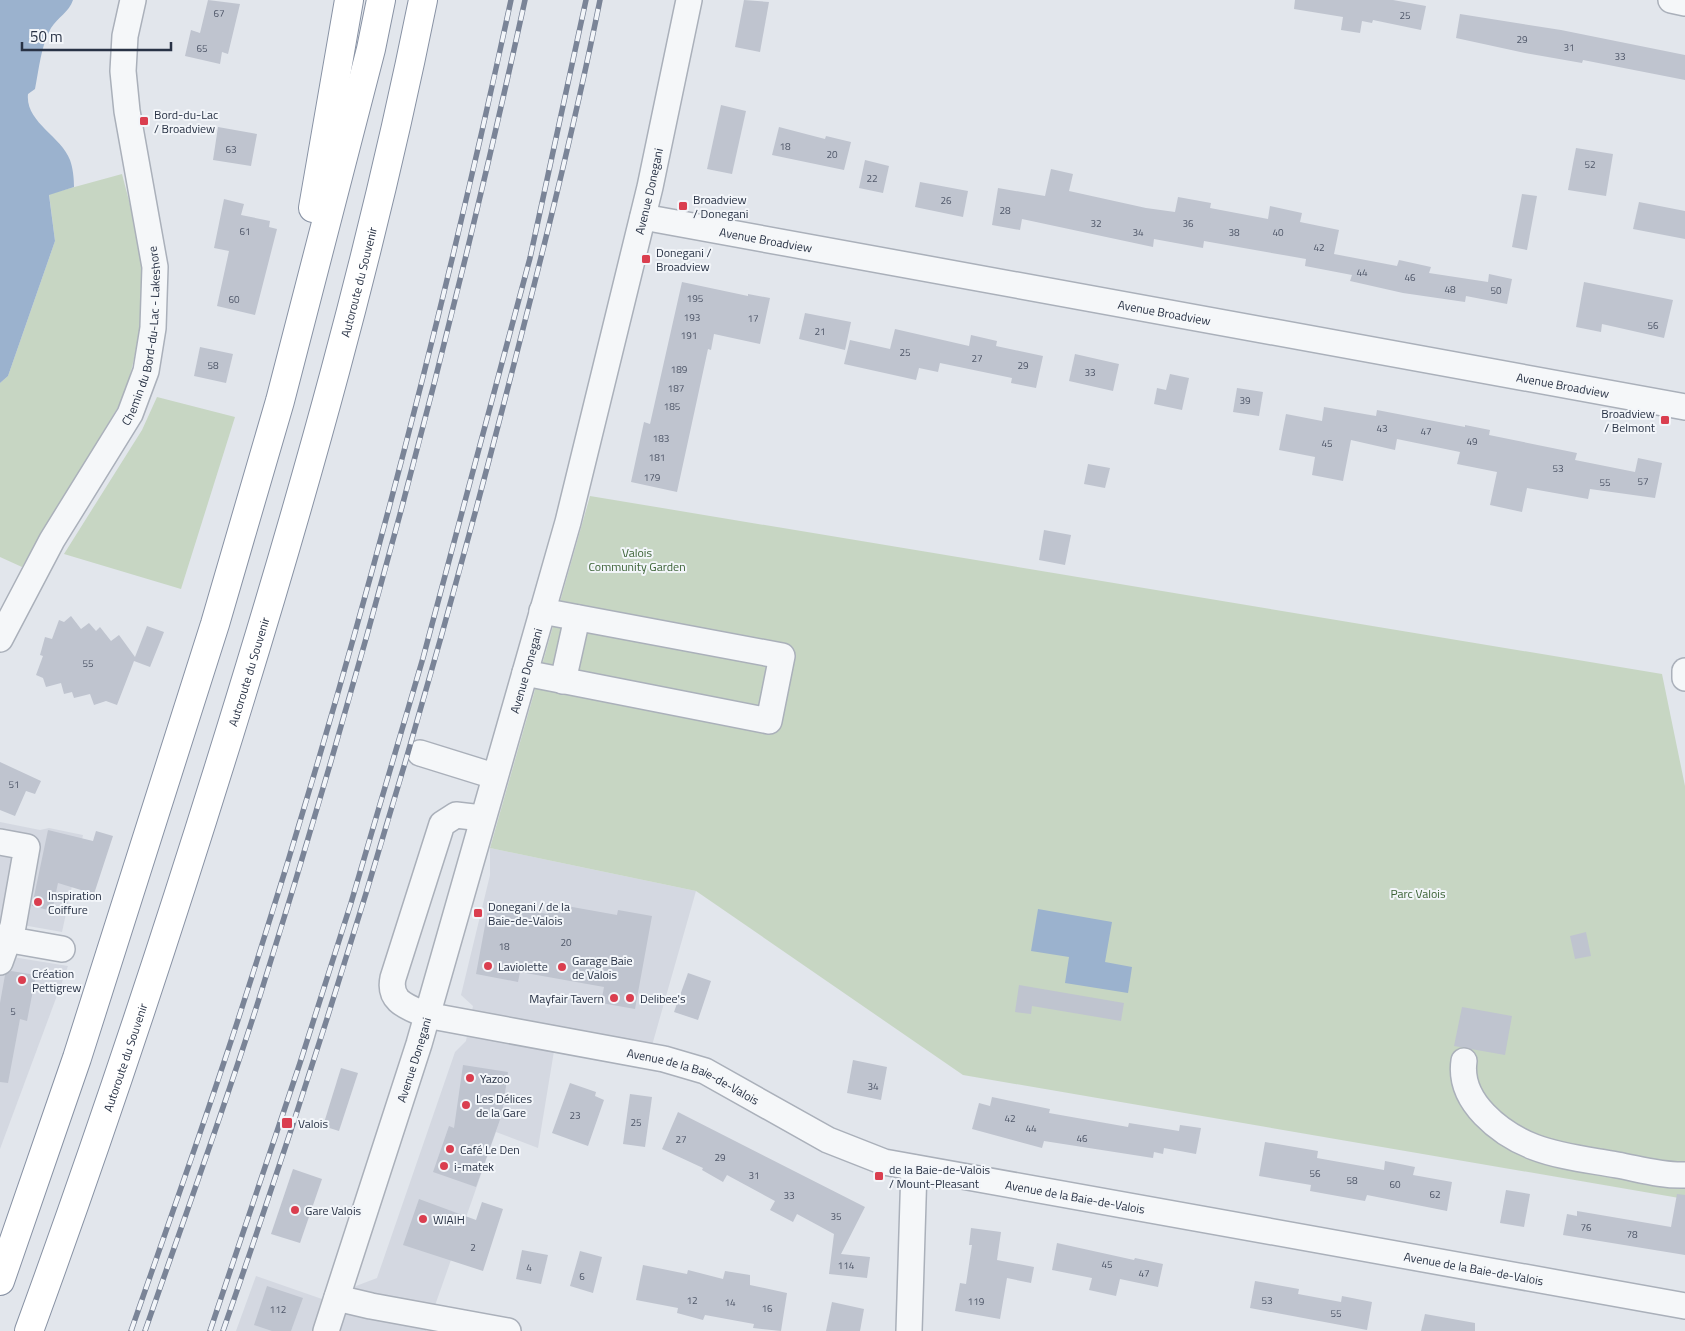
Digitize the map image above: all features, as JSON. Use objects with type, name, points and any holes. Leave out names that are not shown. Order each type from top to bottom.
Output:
[{"type":"highway","points":[[280,401],[349,0]]},
{"type":"highway","points":[[0,1281],[77,1058],[143,857],[215,624],[280,401],[371,49],[381,0]]},
{"type":"highway","name":"Autoroute du Souvenir","points":[[30,1331],[152,979],[266,615],[320,430],[363,266],[422,0]]},
{"type":"street","name":"Chemin du Bord-du-Lac - Lakeshore","points":[[0,639],[52,540],[130,414],[146,371],[153,328],[154,267],[150,229],[127,111],[122,71],[124,36],[133,0]]},
{"type":"street","name":"Avenue Donegani","points":[[326,1331],[419,1044],[569,515],[643,217],[688,0]]},
{"type":"street","points":[[1671,0],[1685,2]]},
{"type":"street","name":"Avenue Broadview","points":[[643,217],[1685,407]]},
{"type":"street","points":[[524,673],[769,721],[782,656],[542,611]]},
{"type":"street","points":[[563,681],[577,618]]},
{"type":"street","points":[[1685,671],[1685,678]]},
{"type":"street","points":[[420,753],[494,776]]},
{"type":"street","name":"Avenue de la Baie-de-Valois","points":[[482,818],[456,815],[442,824],[393,978],[391,988],[396,999],[426,1015],[664,1059],[705,1071],[828,1140],[884,1162],[1685,1306]]},
{"type":"street","points":[[0,842],[27,847],[13,926],[2,947],[62,949]]},
{"type":"street","points":[[1464,1061],[1466,1086],[1475,1103],[1488,1118],[1508,1134],[1534,1147],[1579,1158],[1649,1171],[1685,1175]]},
{"type":"street","points":[[909,1331],[914,1168]]},
{"type":"street","points":[[337,1298],[508,1331]]},
{"type":"shaded area","points":[[0,822],[40,830],[49,828],[83,835],[62,932],[0,921]]},
{"type":"shaded area","points":[[490,848],[696,891],[647,1063],[555,1045],[538,1148],[496,1132],[426,1331],[236,1331],[256,1276],[322,1299],[377,1278],[455,1052],[466,1041],[473,1006],[461,995],[490,875]]},
{"type":"shaded area","points":[[0,955],[68,966],[0,1149]]},
{"type":"green space","points":[[122,174],[136,230],[142,267],[139,329],[131,372],[118,407],[22,567],[0,557],[0,383],[8,376],[55,241],[49,194]]},
{"type":"green space","points":[[157,397],[235,417],[181,589],[64,554],[142,430]]},
{"type":"green space","name":"Parc Valois","points":[[590,496],[1662,674],[1685,786],[1685,1199],[963,1075],[696,891],[490,848]]},
{"type":"water","points":[[0,0],[73,0],[69,8],[51,28],[41,57],[35,89],[28,94],[32,113],[65,151],[70,160],[74,187],[49,195],[55,241],[8,376],[0,383]]},
{"type":"water","points":[[1038,909],[1112,922],[1105,962],[1132,967],[1128,993],[1065,983],[1069,957],[1031,951]]},
{"type":"building","points":[[208,0],[240,4],[228,54],[222,52],[220,64],[185,56],[191,30],[200,33]]},
{"type":"building","points":[[744,0],[769,2],[760,52],[735,47]]},
{"type":"building","points":[[1295,0],[1393,0],[1426,6],[1421,30],[1373,20],[1372,23],[1362,21],[1360,33],[1341,30],[1343,17],[1294,9]]},
{"type":"building","points":[[1460,14],[1561,30],[1685,55],[1685,80],[1583,60],[1582,63],[1525,53],[1456,38]]},
{"type":"building","points":[[721,105],[746,111],[732,174],[707,169]]},
{"type":"building","points":[[218,127],[257,134],[251,166],[213,160]]},
{"type":"building","points":[[779,127],[825,139],[826,136],[851,142],[844,170],[772,155]]},
{"type":"building","points":[[1576,148],[1613,154],[1606,196],[1568,190]]},
{"type":"building","points":[[865,160],[889,166],[883,193],[859,188]]},
{"type":"building","points":[[1051,169],[1073,174],[1069,191],[1146,208],[1175,212],[1178,197],[1211,203],[1210,208],[1268,219],[1270,206],[1302,213],[1300,222],[1339,230],[1334,254],[1397,266],[1399,260],[1431,267],[1429,273],[1488,282],[1489,274],[1512,279],[1507,304],[1466,296],[1465,302],[1403,293],[1350,281],[1352,275],[1305,266],[1306,259],[1204,241],[1203,248],[1154,239],[1153,247],[1022,219],[1020,230],[992,225],[998,188],[1045,196]]},
{"type":"building","points":[[920,182],[968,191],[963,217],[915,207]]},
{"type":"building","points":[[1522,194],[1537,196],[1527,250],[1512,247]]},
{"type":"building","points":[[224,199],[244,204],[241,215],[270,221],[269,227],[277,229],[255,315],[217,306],[229,251],[214,248]]},
{"type":"building","points":[[1639,202],[1685,211],[1685,239],[1633,229]]},
{"type":"building","points":[[682,282],[748,296],[748,294],[770,298],[760,344],[714,334],[711,350],[708,349],[677,492],[631,482],[644,422],[650,424]]},
{"type":"building","points":[[1584,282],[1673,300],[1664,338],[1602,324],[1601,332],[1576,327]]},
{"type":"building","points":[[805,313],[851,322],[845,350],[799,339]]},
{"type":"building","points":[[895,329],[969,346],[971,335],[997,341],[996,346],[1043,356],[1036,388],[1011,383],[1012,378],[940,363],[938,372],[919,368],[916,380],[844,364],[850,340],[890,349]]},
{"type":"building","points":[[200,347],[233,354],[226,383],[194,376]]},
{"type":"building","points":[[1075,354],[1119,364],[1113,391],[1069,381]]},
{"type":"building","points":[[1170,374],[1189,378],[1182,410],[1154,404],[1157,388],[1166,390]]},
{"type":"building","points":[[1237,388],[1263,392],[1259,416],[1233,412]]},
{"type":"building","points":[[1324,407],[1376,416],[1377,410],[1490,430],[1489,435],[1577,453],[1575,460],[1635,472],[1638,458],[1662,463],[1655,498],[1590,489],[1588,499],[1527,488],[1522,512],[1490,505],[1497,472],[1457,464],[1460,452],[1397,439],[1395,450],[1351,440],[1343,481],[1312,475],[1315,457],[1279,450],[1286,414],[1322,421]]},
{"type":"building","points":[[1088,464],[1110,468],[1105,488],[1084,484]]},
{"type":"building","points":[[1044,530],[1071,535],[1065,565],[1039,560]]},
{"type":"building","points":[[71,616],[81,629],[89,623],[96,631],[100,627],[111,641],[119,635],[135,657],[147,626],[164,632],[150,667],[134,661],[117,705],[106,701],[94,705],[90,694],[74,698],[72,692],[64,694],[61,683],[46,687],[43,678],[36,675],[43,656],[40,655],[45,637],[52,639],[59,620],[64,622]]},
{"type":"building","points":[[0,762],[41,781],[35,794],[26,791],[15,816],[0,810]]},
{"type":"building","points":[[48,830],[93,841],[96,831],[113,836],[94,894],[58,883],[52,911],[32,906]]},
{"type":"building","points":[[550,903],[617,915],[618,910],[652,916],[635,1009],[601,1003],[604,987],[520,972],[518,982],[476,974],[489,904],[548,914]]},
{"type":"building","points":[[1586,932],[1591,956],[1575,959],[1570,936]]},
{"type":"building","points":[[11,971],[36,975],[27,1021],[20,1019],[8,1083],[0,1082],[0,1003],[5,975]]},
{"type":"building","points":[[688,973],[711,981],[698,1020],[674,1012]]},
{"type":"building","points":[[1019,985],[1124,1003],[1121,1021],[1032,1006],[1031,1014],[1015,1012]]},
{"type":"building","points":[[1462,1007],[1512,1016],[1505,1055],[1454,1046]]},
{"type":"building","points":[[853,1060],[887,1067],[881,1100],[847,1093]]},
{"type":"building","points":[[463,1065],[508,1072],[502,1114],[476,1187],[433,1172],[449,1126],[454,1128]]},
{"type":"building","points":[[341,1068],[358,1073],[339,1131],[323,1126]]},
{"type":"building","points":[[570,1083],[596,1092],[595,1096],[604,1100],[588,1146],[552,1133]]},
{"type":"building","points":[[630,1094],[652,1097],[645,1147],[623,1144]]},
{"type":"building","points":[[992,1097],[1050,1109],[1049,1113],[1128,1127],[1129,1123],[1179,1131],[1180,1125],[1201,1128],[1196,1154],[1164,1148],[1163,1154],[1154,1152],[1153,1158],[1044,1141],[1042,1148],[972,1129],[979,1103],[990,1106]]},
{"type":"building","points":[[678,1112],[865,1207],[841,1254],[870,1257],[867,1278],[829,1274],[834,1234],[797,1214],[793,1222],[770,1210],[775,1201],[727,1175],[723,1182],[702,1170],[703,1168],[662,1149]]},
{"type":"building","points":[[1265,1142],[1318,1151],[1317,1158],[1384,1170],[1385,1161],[1415,1167],[1413,1175],[1452,1182],[1447,1211],[1367,1195],[1365,1201],[1310,1191],[1311,1185],[1259,1176]]},
{"type":"building","name":"Gare Valois","points":[[293,1169],[322,1179],[300,1243],[271,1234]]},
{"type":"building","points":[[1506,1190],[1530,1194],[1524,1227],[1500,1223]]},
{"type":"building","points":[[1677,1194],[1685,1195],[1685,1255],[1563,1235],[1567,1214],[1577,1216],[1577,1211],[1671,1227]]},
{"type":"building","points":[[419,1199],[476,1220],[482,1202],[503,1209],[483,1271],[403,1245]]},
{"type":"building","points":[[971,1228],[1001,1232],[997,1260],[1034,1267],[1031,1283],[1007,1278],[1000,1319],[955,1311],[960,1283],[966,1284],[972,1245],[969,1245]]},
{"type":"building","points":[[1057,1243],[1134,1260],[1135,1258],[1163,1264],[1158,1287],[1120,1279],[1116,1296],[1089,1290],[1092,1278],[1052,1270]]},
{"type":"building","points":[[522,1250],[548,1255],[541,1284],[516,1279]]},
{"type":"building","points":[[580,1251],[602,1257],[593,1293],[570,1286]]},
{"type":"building","points":[[643,1265],[687,1274],[688,1270],[723,1279],[725,1271],[750,1275],[750,1285],[787,1293],[781,1331],[753,1328],[754,1324],[705,1315],[703,1320],[677,1313],[678,1308],[636,1300]]},
{"type":"building","points":[[1255,1281],[1299,1289],[1298,1294],[1341,1302],[1342,1296],[1372,1302],[1367,1330],[1250,1308]]},
{"type":"building","points":[[267,1286],[303,1298],[291,1331],[272,1331],[254,1325]]},
{"type":"building","points":[[832,1302],[864,1309],[860,1331],[826,1331]]},
{"type":"building","points":[[1425,1314],[1475,1323],[1475,1331],[1421,1331]]},
{"type":"railway","points":[[131,1331],[246,995],[322,749],[391,501],[423,376],[454,251],[511,0]]},
{"type":"railway","points":[[145,1331],[245,1043],[296,878],[369,629],[467,253],[525,0]]},
{"type":"railway","points":[[210,1331],[300,1063],[351,903],[423,658],[530,258],[586,0]]},
{"type":"railway","points":[[223,1331],[263,1216],[338,984],[442,634],[543,250],[579,100],[600,0]]},
{"type":"place","name":"Bord-du-Lac / Broadview","points":[[144,121]]},
{"type":"place","name":"Broadview / Donegani","points":[[683,206]]},
{"type":"place","name":"Donegani / Broadview","points":[[646,259]]},
{"type":"place","name":"Broadview / Belmont","points":[[1665,420]]},
{"type":"place","name":"Inspiration Coiffure","points":[[38,902]]},
{"type":"place","name":"Donegani / de la Baie-de-Valois","points":[[478,913]]},
{"type":"place","name":"Laviolette","points":[[488,966]]},
{"type":"place","name":"Garage Baie de Valois","points":[[562,967]]},
{"type":"place","name":"Création Pettigrew","points":[[22,980]]},
{"type":"place","name":"Mayfair Tavern","points":[[614,998]]},
{"type":"place","name":"Delibee's","points":[[630,998]]},
{"type":"place","name":"Yazoo","points":[[470,1078]]},
{"type":"place","name":"Les Délices de la Gare","points":[[466,1105]]},
{"type":"place","name":"Valois","points":[[287,1123]]},
{"type":"place","name":"Café Le Den","points":[[450,1149]]},
{"type":"place","name":"i-matek","points":[[444,1166]]},
{"type":"place","name":"de la Baie-de-Valois / Mount-Pleasant","points":[[879,1176]]},
{"type":"place","name":"Gare Valois","points":[[295,1210]]},
{"type":"place","name":"WIAIH","points":[[423,1219]]},
{"type":"park label","name":"Valois Community Garden","points":[[637,559]]}]
